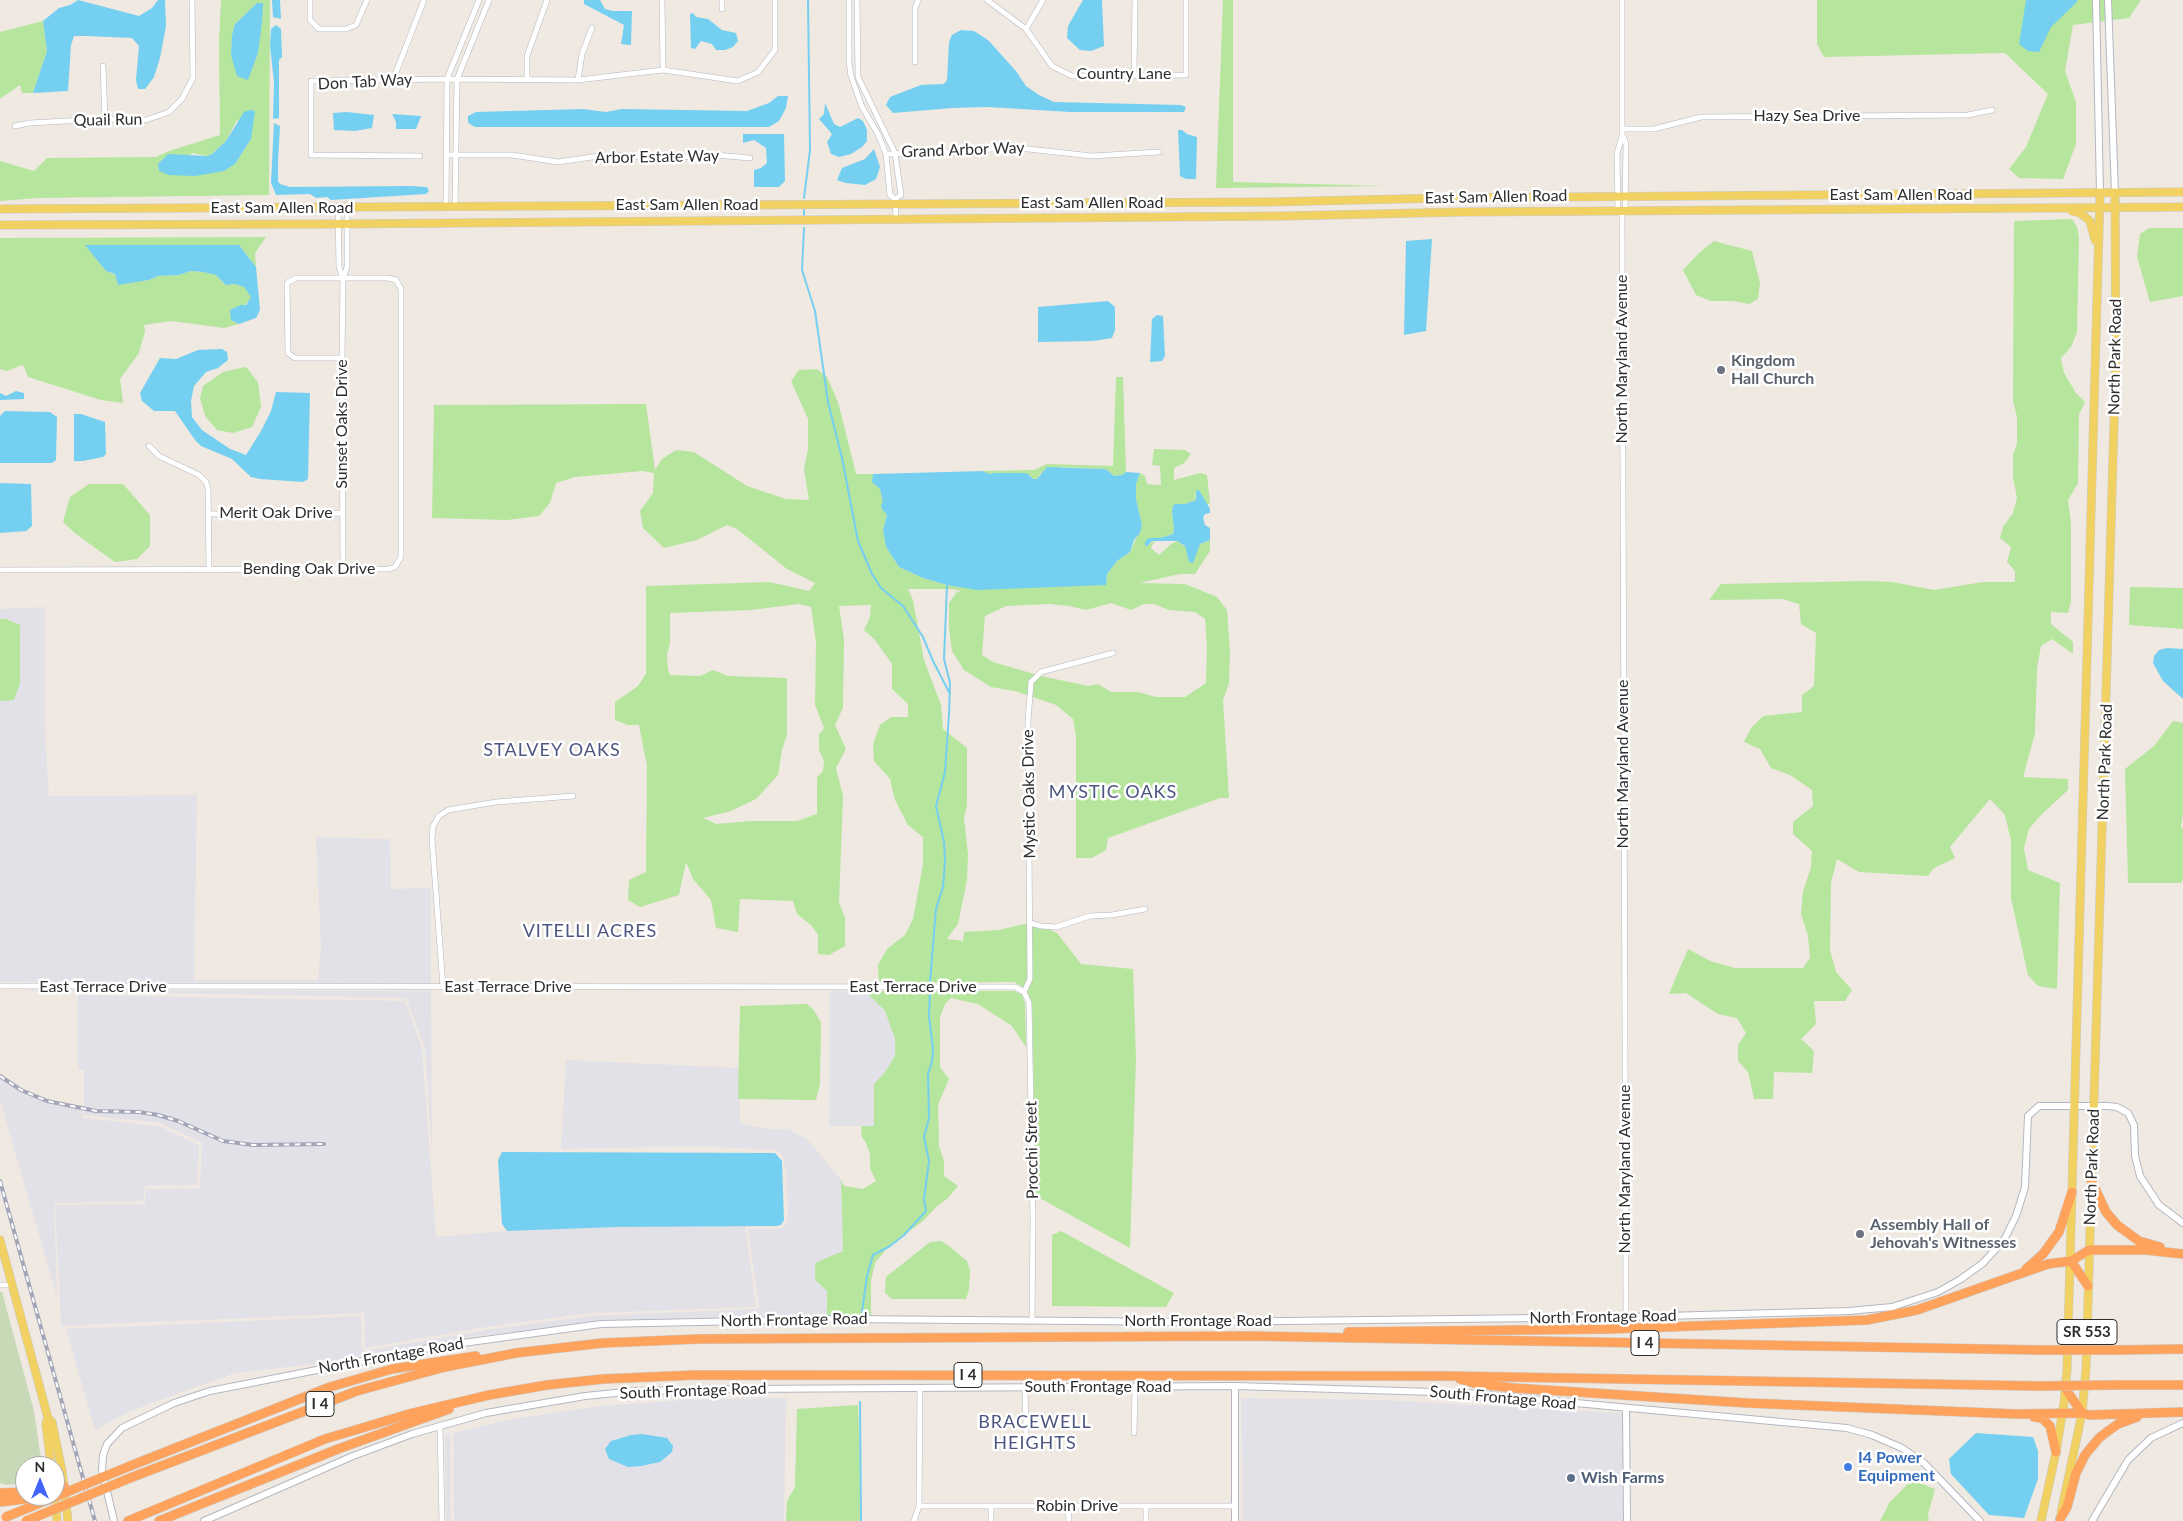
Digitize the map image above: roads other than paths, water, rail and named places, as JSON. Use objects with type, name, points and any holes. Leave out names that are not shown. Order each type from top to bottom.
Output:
[{"type":"highway","points":[[2091,1180],[2106,1212],[2128,1235],[2155,1246],[2183,1250]]},
{"type":"highway","points":[[2018,1274],[2033,1263],[2052,1244],[2059,1232],[2072,1192]]},
{"type":"highway","points":[[1248,1336],[1374,1331],[1598,1329],[1867,1320],[1916,1310],[2048,1264],[2071,1261],[2089,1250],[2146,1250],[2183,1254]]},
{"type":"highway","points":[[2071,1261],[2088,1286]]},
{"type":"highway","name":"I 4","points":[[26,1521],[130,1478],[357,1391],[445,1367],[516,1353],[603,1343],[698,1338],[1248,1336],[2041,1350],[2183,1349]]},
{"type":"highway","points":[[3,1518],[330,1386],[361,1377],[461,1357],[516,1353]]},
{"type":"highway","name":"I 4","points":[[128,1521],[325,1439],[409,1414],[490,1395],[547,1385],[603,1379],[696,1375],[1447,1376],[2040,1386],[2183,1385]]},
{"type":"highway","points":[[1447,1376],[1477,1384],[1631,1397],[2016,1414],[2082,1413],[2089,1415],[2183,1412]]},
{"type":"highway","points":[[2066,1388],[2082,1413]]},
{"type":"highway","points":[[159,1521],[338,1449],[490,1395]]},
{"type":"highway","points":[[2060,1520],[2067,1508],[2076,1473],[2085,1455],[2093,1445],[2118,1424],[2148,1413]]},
{"type":"highway","points":[[2016,1414],[2042,1418],[2047,1422],[2053,1431],[2056,1452]]},
{"type":"highway","points":[[0,1493],[15,1492]]},
{"type":"highway","points":[[0,1502],[15,1500]]},
{"type":"main road","name":"East Sam Allen Road","points":[[0,209],[338,208],[896,201],[1259,202],[1443,198],[2183,192]]},
{"type":"main road","name":"North Park Road","points":[[2041,1521],[2056,1452],[2066,1388],[2100,193]]},
{"type":"main road","name":"North Park Road","points":[[2060,1520],[2082,1413],[2086,1369],[2116,372],[2115,193]]},
{"type":"main road","name":"East Sam Allen Road","points":[[0,224],[347,224],[1275,216],[1444,212],[2183,207]]},
{"type":"main road","points":[[2063,208],[2080,213],[2090,222],[2099,250]]},
{"type":"main road","points":[[0,1240],[48,1418],[52,1422],[57,1456]]},
{"type":"main road","points":[[48,1418],[46,1424],[50,1456]]},
{"type":"main road","points":[[65,1505],[68,1521]]},
{"type":"main road","points":[[56,1506],[58,1521]]},
{"type":"street","name":"Quail Run","points":[[15,126],[28,122],[106,119],[146,120],[169,112],[182,99],[193,78],[192,0]]},
{"type":"street","points":[[310,0],[310,20],[318,29],[346,29],[356,25],[367,0]]},
{"type":"street","points":[[393,80],[424,0]]},
{"type":"street","points":[[446,207],[447,79],[479,0]]},
{"type":"street","points":[[455,206],[454,155],[457,79],[489,0]]},
{"type":"street","points":[[527,79],[527,56],[547,0]]},
{"type":"street","points":[[662,0],[663,70]]},
{"type":"street","points":[[722,0],[722,9]]},
{"type":"street","name":"Don Tab Way","points":[[420,156],[312,154],[311,81],[578,80],[663,70],[738,81],[758,72],[775,50],[775,0]]},
{"type":"street","points":[[849,0],[848,34],[851,76],[862,107],[878,134],[886,154],[890,195],[896,201]]},
{"type":"street","points":[[857,0],[858,77],[895,153],[901,195],[896,201],[896,219]]},
{"type":"street","points":[[915,62],[915,8],[918,0]]},
{"type":"street","name":"Country Lane","points":[[987,0],[1026,28],[1052,66],[1072,76],[1186,75],[1186,0]]},
{"type":"street","points":[[1026,28],[1043,0]]},
{"type":"street","points":[[1134,76],[1135,0]]},
{"type":"street","name":"North Maryland Avenue","points":[[1622,0],[1622,133],[1617,154],[1622,197],[1626,1317]]},
{"type":"street","name":"North Park Road","points":[[2096,0],[2100,193]]},
{"type":"street","name":"North Park Road","points":[[2108,0],[2115,193]]},
{"type":"street","points":[[578,80],[582,54],[592,28]]},
{"type":"street","points":[[848,34],[857,34]]},
{"type":"street","points":[[103,66],[106,119]]},
{"type":"street","name":"Hazy Sea Drive","points":[[1622,133],[1654,129],[1701,117],[1968,115],[1992,110]]},
{"type":"street","points":[[871,122],[878,118]]},
{"type":"street","points":[[878,134],[884,131]]},
{"type":"street","name":"Grand Arbor Way","points":[[886,154],[964,152],[1010,147],[1092,156],[1159,152]]},
{"type":"street","name":"Arbor Estate Way","points":[[446,155],[512,156],[558,162],[606,155],[666,160],[704,154],[750,158]]},
{"type":"street","points":[[446,171],[454,171]]},
{"type":"street","points":[[889,174],[898,172]]},
{"type":"street","name":"Sunset Oaks Drive","points":[[343,569],[342,358],[344,278],[347,267],[347,207]]},
{"type":"street","name":"Sunset Oaks Drive","points":[[338,208],[339,267],[344,278]]},
{"type":"street","points":[[342,358],[295,358],[288,353],[286,289],[289,281],[296,278],[344,278]]},
{"type":"street","name":"Bending Oak Drive","points":[[0,570],[343,569],[393,568],[398,565],[401,557],[400,286],[396,280],[388,278],[344,278]]},
{"type":"street","points":[[149,446],[159,456],[204,479],[208,488],[209,568]]},
{"type":"street","name":"Merit Oak Drive","points":[[209,514],[342,513]]},
{"type":"street","name":"Mystic Oaks Drive","points":[[1024,992],[1030,979],[1028,721],[1031,682],[1041,672],[1112,653]]},
{"type":"street","points":[[444,987],[432,839],[433,826],[439,816],[448,810],[496,802],[573,796]]},
{"type":"street","points":[[1030,923],[1056,927],[1090,916],[1112,915],[1145,909]]},
{"type":"street","name":"East Terrace Drive","points":[[0,986],[1015,987],[1024,992]]},
{"type":"street","name":"Procchi Street","points":[[1024,992],[1029,1003],[1033,1219],[1032,1320]]},
{"type":"street","name":"North Frontage Road","points":[[114,1521],[102,1470],[103,1455],[113,1436],[122,1428],[143,1416],[210,1391],[464,1342],[601,1324],[844,1319],[1208,1322],[1626,1317],[1870,1310],[1913,1302],[1938,1292],[1964,1278],[1995,1252],[2011,1228],[2025,1187],[2028,1116],[2039,1106],[2117,1107],[2128,1113],[2134,1125],[2135,1156],[2140,1176],[2159,1205],[2183,1223]]},
{"type":"street","points":[[0,1286],[13,1285]]},
{"type":"street","points":[[1235,1386],[1235,1521]]},
{"type":"street","name":"South Frontage Road","points":[[204,1521],[353,1456],[440,1425],[541,1402],[636,1391],[1235,1386],[1467,1394],[1847,1428],[1872,1434],[1902,1448],[1924,1463],[1980,1521]]},
{"type":"street","points":[[1025,1387],[1026,1434]]},
{"type":"street","points":[[1134,1433],[1135,1387]]},
{"type":"street","points":[[914,1521],[919,1506],[920,1388]]},
{"type":"street","points":[[1626,1408],[1627,1521]]},
{"type":"street","points":[[2092,1521],[2128,1460],[2151,1438],[2183,1423]]},
{"type":"street","points":[[440,1425],[442,1521]]},
{"type":"street","name":"Robin Drive","points":[[919,1506],[1234,1506]]},
{"type":"street","points":[[991,1506],[991,1521]]},
{"type":"street","points":[[1068,1506],[1069,1521]]},
{"type":"street","points":[[1146,1506],[1146,1521]]},
{"type":"water","points":[[78,0],[139,16],[152,8],[158,0],[165,0],[166,26],[160,58],[154,77],[145,89],[138,89],[136,80],[139,46],[132,38],[74,36],[71,45],[68,91],[33,93],[47,51],[43,21],[59,8],[70,5]]},
{"type":"water","points":[[272,0],[280,0],[281,19],[273,17]]},
{"type":"water","points":[[584,0],[600,0],[605,9],[613,11],[632,11],[631,45],[621,44],[624,25],[584,4]]},
{"type":"water","points":[[1083,0],[1102,0],[1104,46],[1091,51],[1080,50],[1067,38],[1068,26]]},
{"type":"water","points":[[2026,0],[2077,0],[2051,27],[2039,52],[2028,51],[2019,44]]},
{"type":"water","points":[[257,3],[263,3],[262,22],[258,53],[248,80],[237,76],[231,55],[232,35],[235,24]]},
{"type":"water","points":[[693,13],[696,17],[708,19],[722,30],[736,33],[738,41],[733,47],[725,50],[716,50],[712,44],[701,41],[695,49],[691,48],[690,14]]},
{"type":"water","points":[[276,25],[281,29],[282,57],[279,60],[279,118],[273,119],[274,82],[270,46],[271,29]]},
{"type":"water","points":[[961,30],[974,31],[988,40],[1016,71],[1026,86],[1054,102],[1181,105],[1186,107],[1184,112],[1070,112],[988,107],[893,113],[886,105],[890,97],[921,85],[944,84],[947,80],[949,42],[952,35]]},
{"type":"water","points":[[778,96],[788,96],[786,108],[779,121],[769,127],[475,127],[468,123],[468,116],[476,112],[583,109],[606,112],[622,109],[747,111],[769,103]]},
{"type":"water","points":[[825,103],[834,124],[840,127],[858,118],[863,121],[867,130],[867,141],[862,147],[851,154],[839,157],[831,154],[827,142],[832,134],[819,119],[824,114]]},
{"type":"water","points":[[255,111],[251,139],[235,164],[224,171],[195,176],[169,175],[159,171],[158,164],[168,154],[207,156],[212,154],[226,141],[244,112]]},
{"type":"water","points":[[347,112],[374,115],[372,128],[355,131],[334,130],[333,113]]},
{"type":"water","points":[[392,114],[421,116],[416,129],[396,129],[396,122]]},
{"type":"water","points":[[274,123],[280,126],[278,181],[280,184],[290,187],[411,186],[427,187],[429,191],[426,194],[331,200],[327,197],[316,198],[310,194],[276,195],[271,183]]},
{"type":"water","points":[[1178,130],[1197,137],[1196,179],[1186,179],[1180,176]]},
{"type":"water","points":[[743,134],[784,134],[785,181],[779,187],[754,187],[754,170],[761,168],[767,163],[766,148],[754,140],[743,143]]},
{"type":"water","points":[[874,149],[880,167],[876,179],[865,185],[837,180],[842,168],[865,159]]},
{"type":"water","points":[[1432,239],[1426,331],[1404,335],[1406,241]]},
{"type":"water","points":[[85,245],[239,245],[256,267],[260,310],[256,318],[239,324],[231,320],[230,310],[246,305],[251,297],[244,287],[235,284],[226,285],[216,275],[203,272],[191,271],[179,275],[158,276],[149,280],[118,285],[115,274],[106,271]]},
{"type":"water","points":[[1108,301],[1115,307],[1115,330],[1112,338],[1093,341],[1038,342],[1038,307]]},
{"type":"water","points":[[1157,315],[1163,316],[1165,356],[1162,361],[1150,362],[1152,319]]},
{"type":"water","points":[[222,349],[227,352],[228,360],[218,368],[206,372],[194,386],[191,401],[192,417],[202,430],[230,449],[246,455],[271,411],[276,392],[310,393],[308,479],[303,482],[251,477],[232,459],[201,446],[175,411],[154,411],[142,401],[140,393],[160,358],[176,359],[198,350]]},
{"type":"water","points":[[16,391],[24,393],[24,399],[0,400],[0,393],[6,396]]},
{"type":"water","points":[[5,411],[50,412],[57,417],[56,460],[52,463],[0,463],[0,416]]},
{"type":"water","points":[[74,414],[81,414],[105,422],[106,454],[103,457],[74,461]]},
{"type":"water","points":[[1047,467],[1106,469],[1114,476],[1122,475],[1126,472],[1140,473],[1136,484],[1136,499],[1142,525],[1140,533],[1134,540],[1130,552],[1117,561],[1107,574],[1106,585],[977,590],[947,585],[923,578],[899,567],[886,547],[883,530],[887,515],[882,509],[881,505],[883,502],[880,489],[872,482],[873,474],[982,471],[990,474],[1024,473],[1033,479],[1037,479]]},
{"type":"water","points":[[0,483],[31,484],[32,526],[26,531],[0,533]]},
{"type":"water","points":[[1199,490],[1210,509],[1210,513],[1205,514],[1203,518],[1205,525],[1210,528],[1210,540],[1200,544],[1193,563],[1189,562],[1185,546],[1177,541],[1152,541],[1145,546],[1145,542],[1149,538],[1160,538],[1173,534],[1173,506],[1196,500],[1196,491]]},
{"type":"water","points":[[2167,648],[2183,649],[2183,699],[2163,681],[2153,663],[2154,656],[2159,650]]},
{"type":"water","points":[[502,1152],[775,1153],[782,1161],[784,1220],[781,1225],[776,1226],[617,1227],[507,1231],[502,1224],[498,1160]]},
{"type":"water","points":[[1976,1433],[2033,1437],[2038,1451],[2038,1479],[2024,1518],[1989,1515],[1951,1474],[1949,1459]]},
{"type":"water","points":[[642,1434],[667,1438],[673,1446],[672,1452],[660,1462],[641,1466],[628,1467],[609,1459],[605,1449],[611,1441]]},
{"type":"waterway","points":[[804,198],[810,150],[808,0]]},
{"type":"waterway","points":[[804,210],[804,216]]},
{"type":"waterway","points":[[804,228],[802,270],[815,311],[828,402],[842,458],[858,541],[872,574],[881,588],[903,606],[923,637],[950,694]]},
{"type":"waterway","points":[[930,982],[936,909],[943,887],[945,861],[944,842],[936,806],[945,772],[949,714],[950,683],[944,659],[947,585]]},
{"type":"waterway","points":[[862,1312],[867,1276],[873,1255],[890,1246],[904,1235],[926,1211],[924,1199],[929,1161],[924,1137],[929,1118],[928,1074],[932,1062],[933,1049],[929,1016],[930,992]]},
{"type":"waterway","points":[[860,1402],[861,1521]]},
{"type":"railway","points":[[0,1076],[21,1090],[47,1101],[96,1111],[139,1112],[158,1115],[178,1121],[223,1141],[253,1145],[324,1144]]},
{"type":"railway","points":[[0,1181],[95,1521]]},
{"type":"place","name":"Kingdom Hall Church","points":[[1721,370]]},
{"type":"place","name":"Assembly Hall of Jehovah's Witnesses","points":[[1860,1234]]},
{"type":"place","name":"I4 Power Equipment","points":[[1848,1467]]},
{"type":"place","name":"Wish Farms","points":[[1571,1478]]},
{"type":"district","name":"STALVEY OAKS","points":[[552,750]]},
{"type":"district","name":"MYSTIC OAKS","points":[[1113,792]]},
{"type":"district","name":"VITELLI ACRES","points":[[590,931]]},
{"type":"district","name":"BRACEWELL HEIGHTS","points":[[1035,1432]]}]
